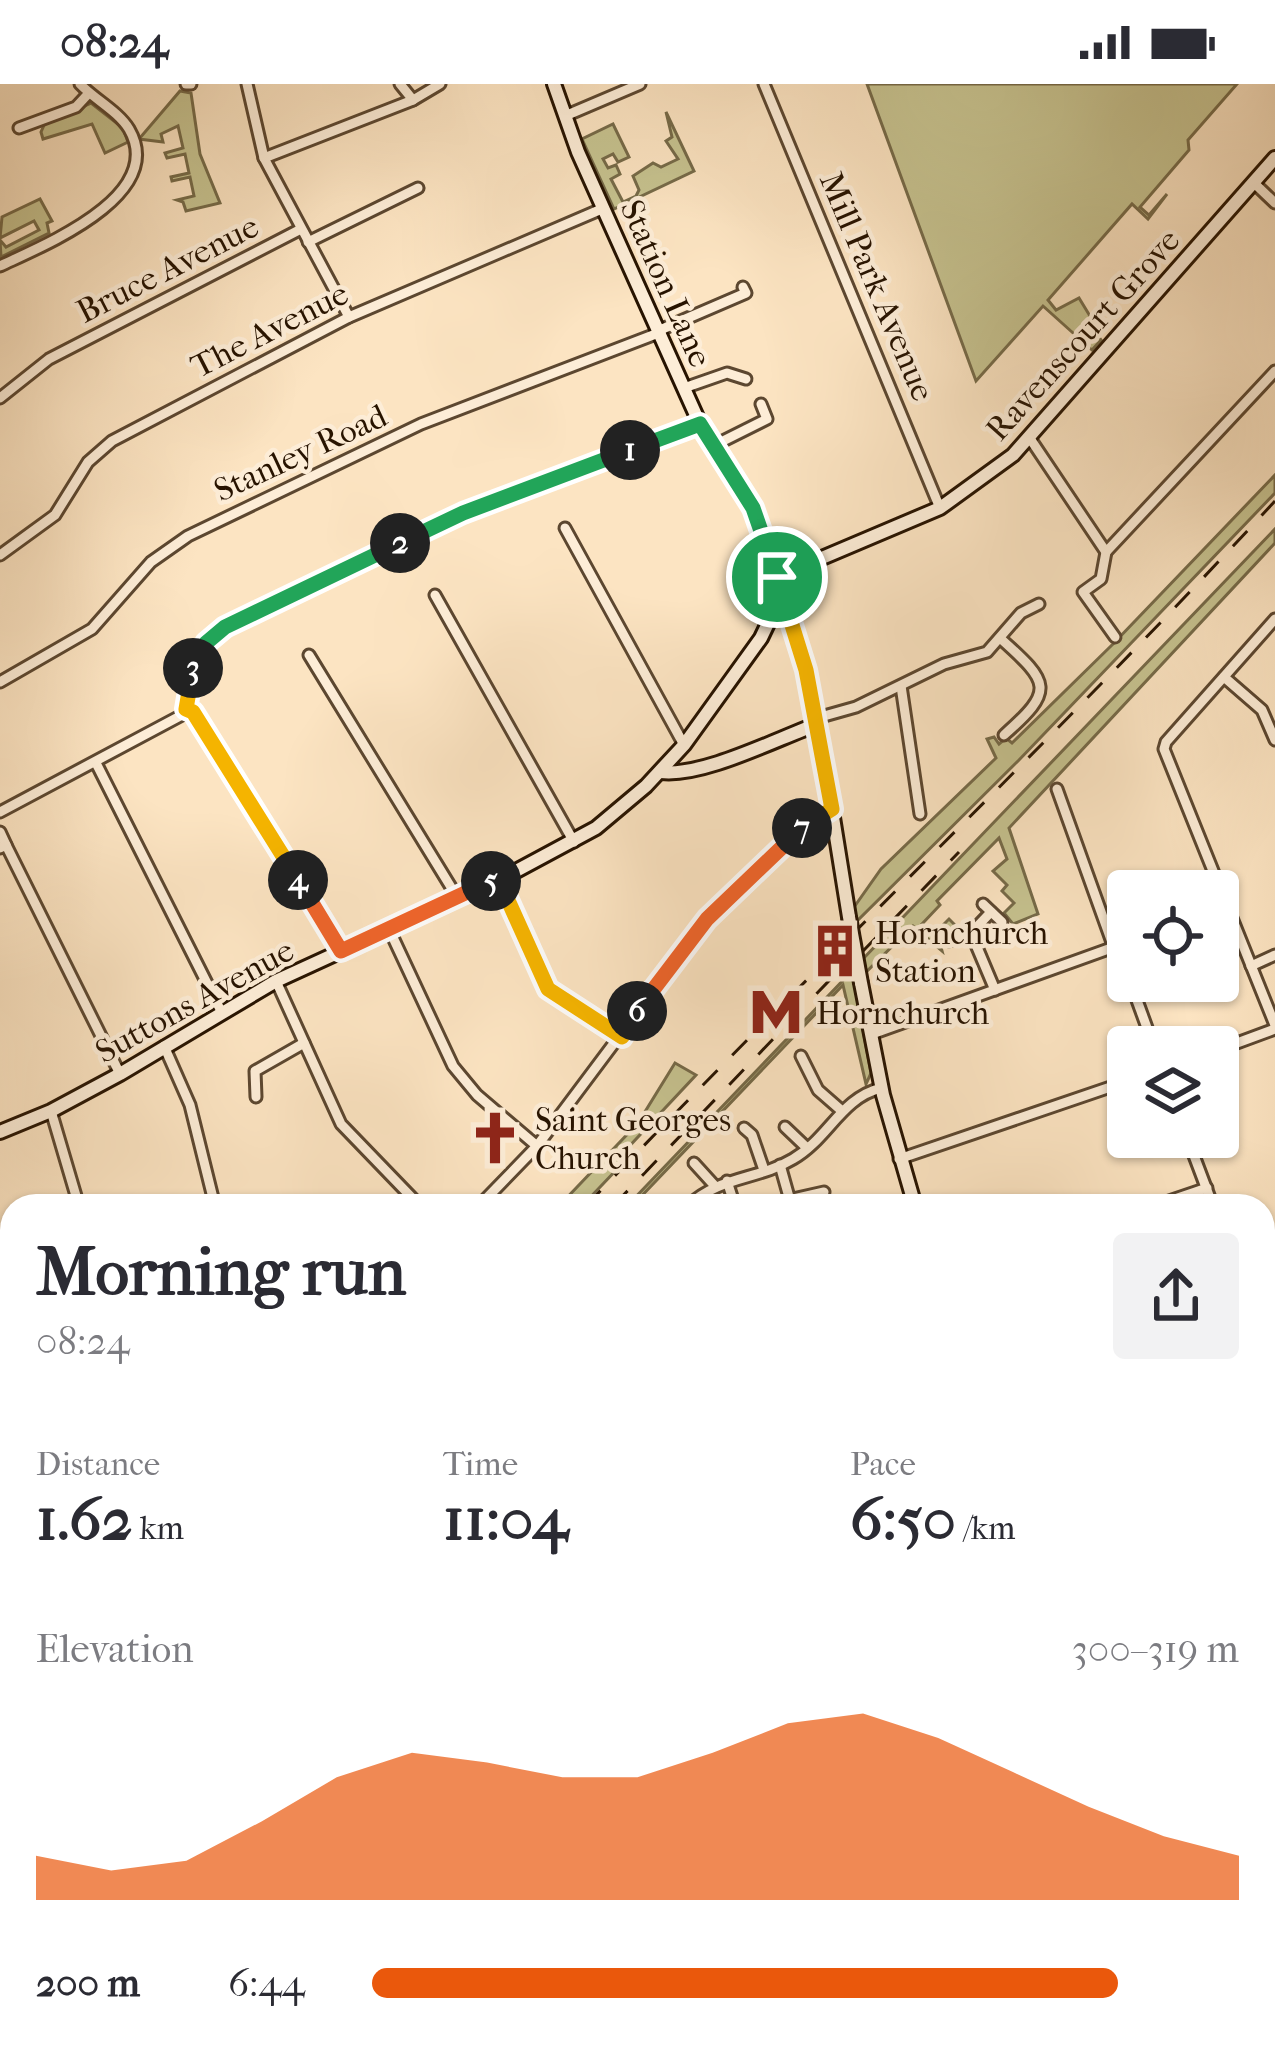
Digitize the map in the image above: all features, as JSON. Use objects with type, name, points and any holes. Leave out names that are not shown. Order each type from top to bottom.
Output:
[{"type":"street","points":[[0,266],[105,210],[127,180],[135,160],[129,130],[80,84]]},
{"type":"street","points":[[247,84],[264,158],[349,317]]},
{"type":"street","points":[[400,84],[413,100]]},
{"type":"street","points":[[264,158],[413,100],[440,84]]},
{"type":"street","name":"Station Lane","points":[[554,84],[700,424],[753,508],[777,577],[818,721],[881,1088],[911,1194]]},
{"type":"street","points":[[566,116],[640,84]]},
{"type":"street","name":"Mill Park Avenue","points":[[764,84],[940,508]]},
{"type":"street","points":[[19,128],[76,107],[89,93]]},
{"type":"street","name":"Ravenscourt Grove","points":[[777,577],[940,508],[1013,455],[1275,158]]},
{"type":"street","points":[[1253,182],[1275,203]]},
{"type":"street","name":"Bruce Avenue","points":[[308,242],[418,188]]},
{"type":"street","name":"The Avenue","points":[[0,555],[55,515],[102,447],[349,317],[604,208]]},
{"type":"street","points":[[54,220],[62,236]]},
{"type":"street","name":"Bruce Avenue","points":[[0,398],[49,359],[301,229]]},
{"type":"street","name":"Stanley Road","points":[[0,682],[92,628],[151,562],[188,536],[421,424],[660,331],[746,293],[743,287]]},
{"type":"street","points":[[1114,638],[1083,592],[1101,579],[1106,552],[1275,371]]},
{"type":"street","points":[[684,388],[727,373],[746,379]]},
{"type":"street","points":[[712,446],[767,419],[760,404]]},
{"type":"street","points":[[0,812],[176,720],[186,709],[198,654],[225,627],[463,513],[700,424]]},
{"type":"street","points":[[1029,436],[1106,552]]},
{"type":"street","points":[[565,528],[684,745]]},
{"type":"street","points":[[737,593],[780,596]]},
{"type":"street","points":[[435,596],[574,842]]},
{"type":"street","name":"Suttons Avenue","points":[[0,1132],[120,1074],[276,981],[574,842],[623,808],[684,745],[760,638],[780,596]]},
{"type":"street","points":[[661,772],[696,768],[856,707],[944,664],[978,657],[1021,614],[1039,604]]},
{"type":"street","points":[[1209,870],[1164,749],[1275,619]]},
{"type":"street","points":[[1001,639],[1034,670],[1041,689],[1037,706],[1004,735]]},
{"type":"street","points":[[309,655],[457,897]]},
{"type":"street","points":[[1223,676],[1262,710],[1275,740]]},
{"type":"street","points":[[901,686],[920,814]]},
{"type":"street","points":[[186,709],[193,712],[341,951]]},
{"type":"street","points":[[96,763],[222,1013]]},
{"type":"street","points":[[1057,789],[1107,914]]},
{"type":"street","points":[[491,1194],[537,1146],[707,919],[765,860],[818,815],[832,809]]},
{"type":"street","points":[[0,832],[120,1074]]},
{"type":"street","points":[[498,878],[548,989],[622,1037]]},
{"type":"street","points":[[949,940],[971,933],[987,908],[1001,922]]},
{"type":"street","points":[[389,929],[452,1066],[477,1095],[537,1146]]},
{"type":"street","points":[[971,933],[995,990]]},
{"type":"street","points":[[1239,941],[1275,1027],[1239,1042]]},
{"type":"street","points":[[872,1034],[1107,951]]},
{"type":"street","points":[[1251,966],[1275,956]]},
{"type":"street","points":[[276,981],[341,1124],[408,1194]]},
{"type":"street","points":[[256,1097],[255,1071],[304,1043]]},
{"type":"street","points":[[164,1046],[190,1105],[212,1194]]},
{"type":"street","points":[[801,1056],[818,1090],[842,1111]]},
{"type":"street","points":[[703,1194],[715,1185],[780,1165],[807,1148],[858,1095],[881,1088]]},
{"type":"street","points":[[899,1159],[1107,1088]]},
{"type":"street","points":[[51,1111],[75,1194]]},
{"type":"street","points":[[785,1127],[807,1148]]},
{"type":"street","points":[[744,1128],[752,1135],[764,1170]]},
{"type":"street","points":[[1195,1158],[1209,1194]]},
{"type":"street","points":[[694,1163],[715,1185]]},
{"type":"street","points":[[780,1165],[788,1194]]},
{"type":"street","points":[[727,1181],[731,1194]]},
{"type":"street","points":[[1189,1194],[1207,1188]]},
{"type":"street","points":[[812,1194],[824,1192]]},
{"type":"shaded area","points":[[867,84],[1237,84],[1188,140],[1189,150],[1140,207],[1149,215],[1167,194],[1148,219],[1132,204],[1048,300],[1056,310],[1079,298],[1093,321],[1082,333],[1090,340],[1096,333],[1101,340],[1092,350],[1043,306],[976,381]]},
{"type":"shaded area","points":[[180,91],[191,93],[200,154],[220,203],[186,211],[177,200],[194,196],[190,177],[172,181],[171,177],[189,173],[185,154],[167,158],[165,153],[183,148],[178,126],[161,134],[163,142],[139,139]]},
{"type":"shaded area","points":[[91,103],[123,128],[128,142],[105,153],[92,124],[43,139],[45,123]]},
{"type":"shaded area","points":[[666,112],[694,171],[614,209],[582,139],[613,124],[629,157],[618,162],[613,154],[603,159],[608,168],[616,165],[620,174],[611,179],[623,202],[639,190],[633,176],[653,163],[661,167],[678,159],[666,141],[672,137]]},
{"type":"shaded area","points":[[40,199],[52,221],[47,223],[49,233],[1,257],[0,240],[6,247],[39,230],[34,221],[0,238],[2,217]]},
{"type":"shaded area","points":[[1275,475],[1275,493],[855,923],[852,910],[881,869],[996,758],[987,739],[994,737],[999,744],[1006,738],[1012,743]]},
{"type":"shaded area","points":[[1275,529],[1275,543],[1009,828],[1038,914],[1013,924],[1004,913],[1014,903],[1002,891],[1007,885],[993,871],[1007,859],[999,838],[937,901],[940,905],[922,924],[933,935],[949,919],[957,927],[945,931],[946,937],[939,940],[942,951],[913,926],[863,975],[861,961]]},
{"type":"shaded area","points":[[852,971],[871,1073],[866,1084],[843,985],[638,1194]]},
{"type":"shaded area","points":[[675,1063],[696,1075],[623,1153],[620,1166],[593,1194],[570,1194],[638,1123]]},
{"type":"railway","points":[[598,1194],[1275,501]]},
{"type":"railway","points":[[863,951],[959,852]]},
{"type":"railway","points":[[625,1194],[870,938]]},
{"type":"place","name":"Hornchurch Station","points":[[835,951]]},
{"type":"place","name":"Hornchurch","points":[[776,1012]]},
{"type":"place","name":"Saint Georges Church","points":[[495,1138]]},
{"type":"route","points":[[700,424],[753,508],[777,577],[806,670],[832,809],[818,815],[765,860],[707,919],[649,993],[622,1037],[548,989],[498,878],[341,951],[193,712],[186,709],[198,654],[225,627],[463,513],[700,424]]}]
